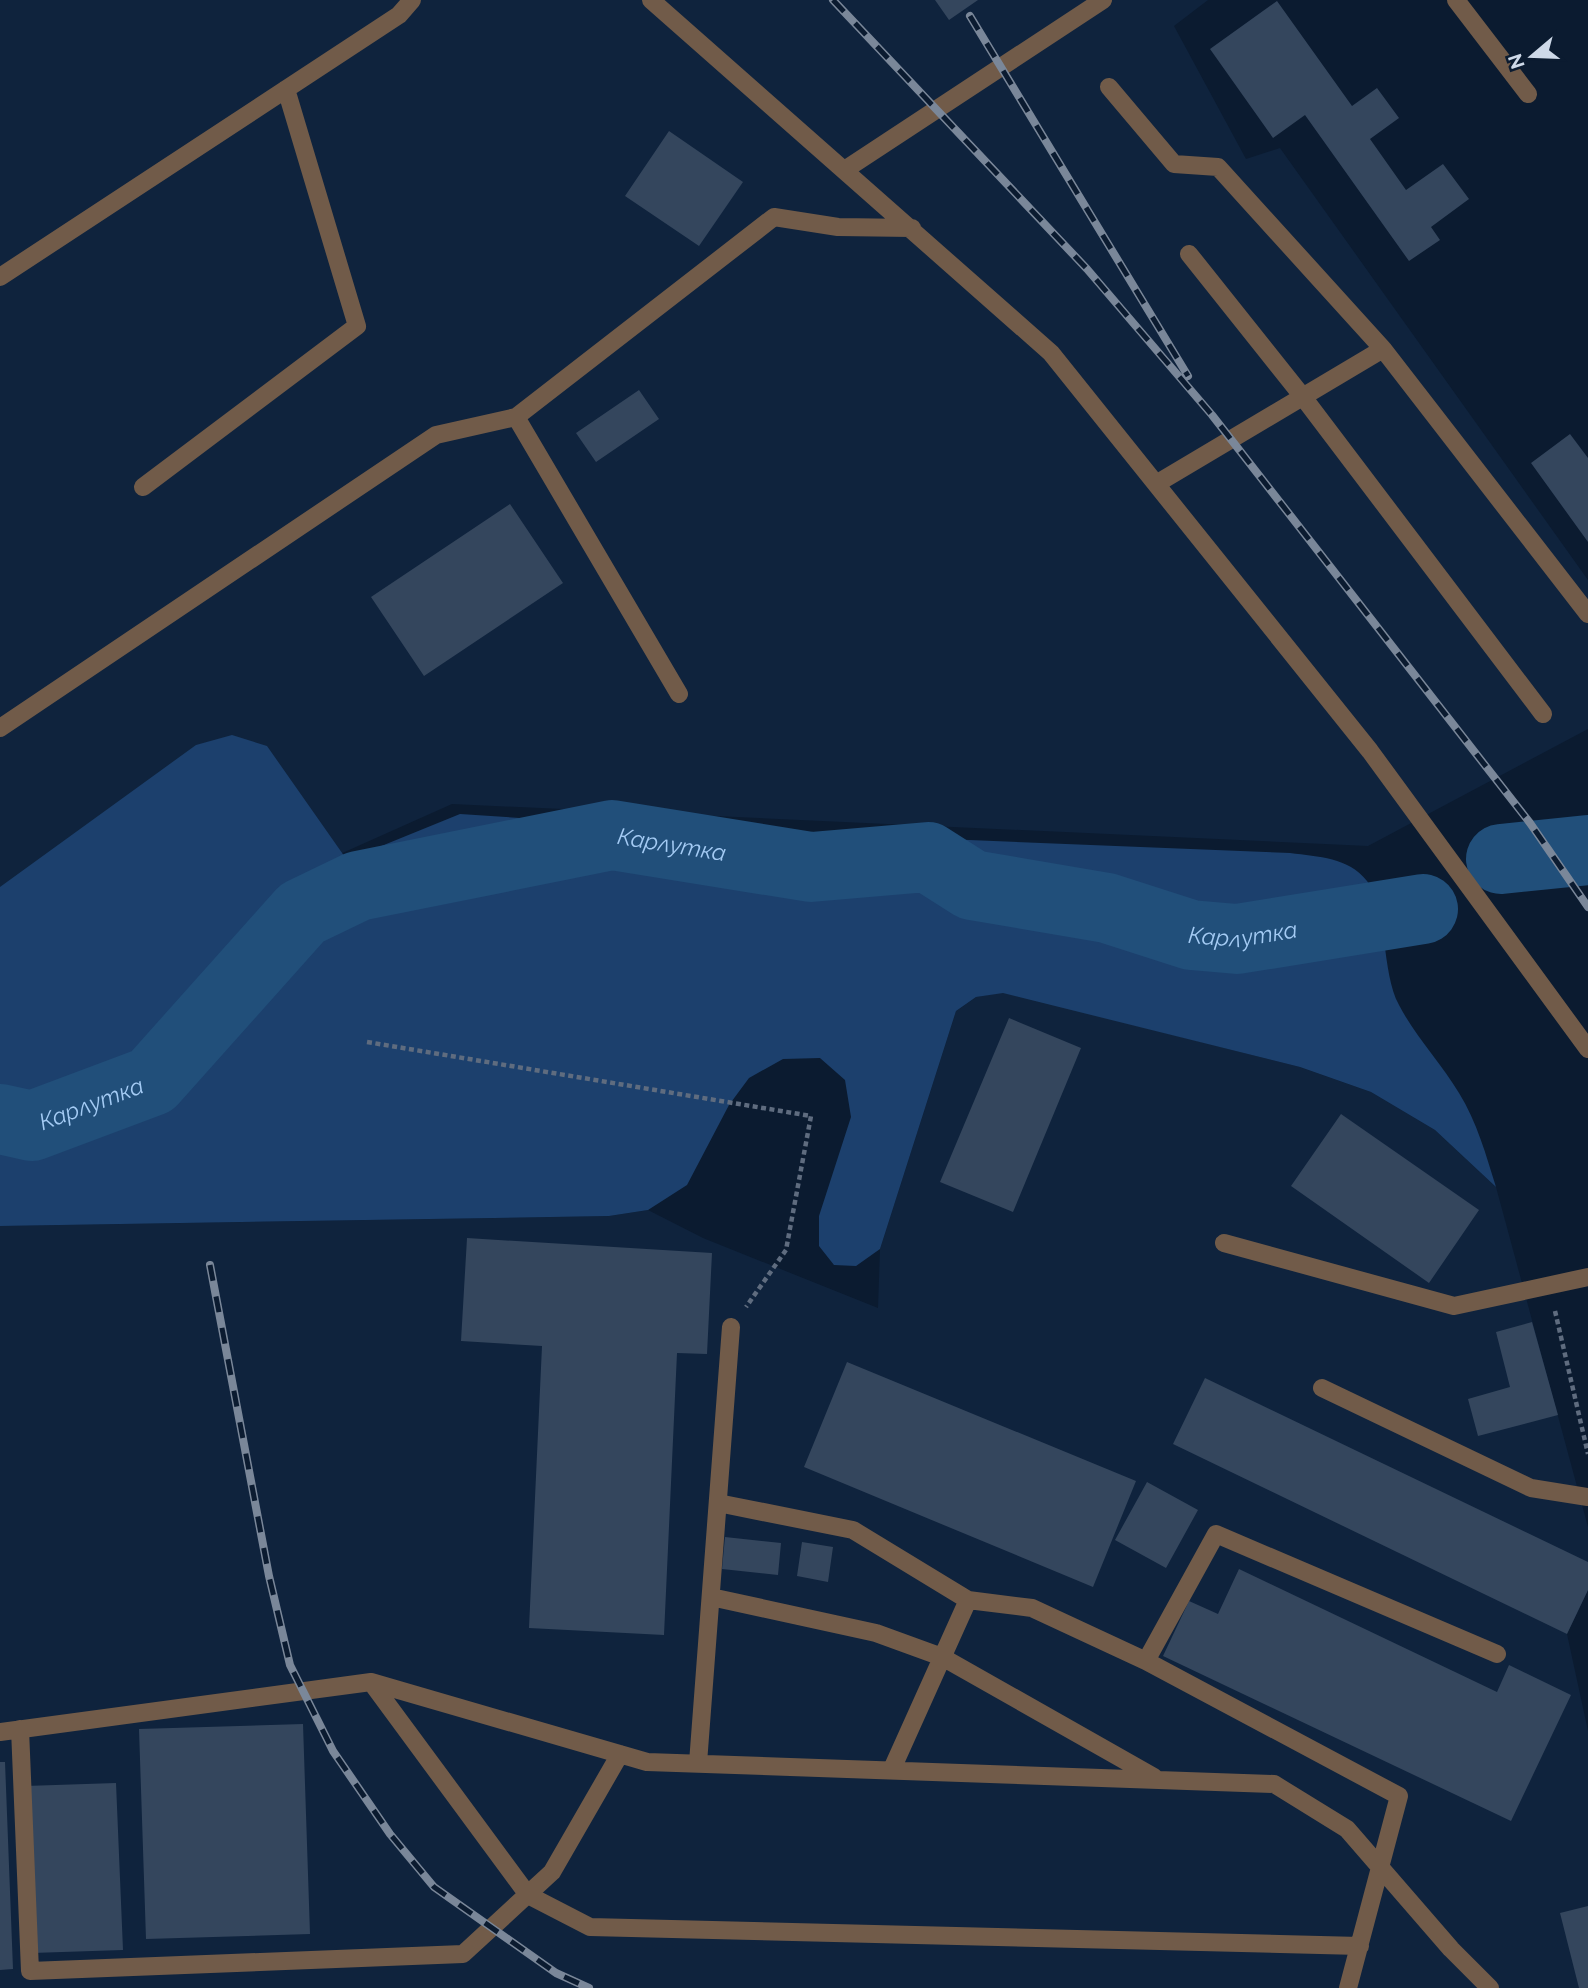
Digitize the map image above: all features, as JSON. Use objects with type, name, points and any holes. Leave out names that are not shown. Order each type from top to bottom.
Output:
[{"type":"lane","points":[[0,277],[399,15],[412,0]]},
{"type":"lane","points":[[651,0],[846,169],[1051,353],[1370,751],[1588,1049]]},
{"type":"lane","points":[[846,169],[1103,0]]},
{"type":"lane","points":[[1456,0],[1528,94]]},
{"type":"lane","points":[[1109,87],[1174,164],[1218,167],[1383,349],[1588,614]]},
{"type":"lane","points":[[143,486],[357,326],[286,89]]},
{"type":"lane","points":[[0,729],[436,435],[516,416],[774,216],[838,227],[912,228]]},
{"type":"lane","points":[[1189,254],[1303,397],[1543,714]]},
{"type":"lane","points":[[1156,484],[1383,349]]},
{"type":"lane","points":[[516,416],[679,694]]},
{"type":"lane","points":[[1224,1243],[1454,1306],[1588,1278]]},
{"type":"lane","points":[[698,1763],[731,1327]]},
{"type":"lane","points":[[1322,1388],[1531,1488],[1588,1497]]},
{"type":"lane","points":[[718,1503],[853,1530],[968,1600],[1032,1608],[1146,1661],[1399,1796],[1348,1988]]},
{"type":"lane","points":[[1146,1661],[1216,1534],[1497,1654]]},
{"type":"lane","points":[[711,1597],[876,1633],[942,1657],[1158,1779]]},
{"type":"lane","points":[[892,1769],[968,1600]]},
{"type":"lane","points":[[371,1682],[528,1895],[590,1927],[1360,1946]]},
{"type":"lane","points":[[0,1732],[371,1682],[647,1762],[1274,1784],[1347,1829],[1451,1949],[1490,1988]]},
{"type":"lane","points":[[20,1729],[30,1971],[463,1954],[552,1872],[620,1754]]},
{"type":"path","points":[[367,1042],[811,1116],[786,1250],[731,1327]]},
{"type":"path","points":[[1549,1286],[1588,1454]]},
{"type":"shaded area","points":[[0,0],[1208,0],[1174,26],[1246,159],[1280,148],[1588,580],[1588,729],[1368,846],[452,804],[0,1006]]},
{"type":"shaded area","points":[[232,735],[267,746],[347,860],[460,814],[673,828],[1290,853],[1322,857],[1342,863],[1359,873],[1374,893],[1382,923],[1393,991],[1413,1028],[1452,1082],[1471,1115],[1496,1187],[1435,1130],[1371,1092],[1300,1067],[1003,993],[976,997],[956,1011],[880,1249],[856,1266],[834,1265],[819,1246],[819,1216],[851,1117],[845,1080],[820,1058],[783,1059],[749,1078],[729,1105],[687,1185],[648,1210],[609,1216],[0,1226],[0,887],[196,745]]},
{"type":"shaded area","points":[[1003,992],[1300,1067],[1371,1092],[1435,1130],[1496,1187],[1588,1527],[1588,1590],[1567,1634],[1588,1731],[1588,1988],[0,1988],[0,1226],[609,1216],[648,1210],[703,1238],[878,1308],[880,1249],[956,1011],[976,997]]},
{"type":"building","points":[[935,0],[978,0],[949,20]]},
{"type":"building","points":[[1277,1],[1352,106],[1377,88],[1399,118],[1370,139],[1406,190],[1443,164],[1469,199],[1431,227],[1440,240],[1409,261],[1305,115],[1273,138],[1210,49]]},
{"type":"building","points":[[669,131],[743,182],[699,246],[625,196]]},
{"type":"building","points":[[639,390],[659,419],[596,462],[576,433]]},
{"type":"building","points":[[1570,434],[1588,458],[1588,542],[1531,463]]},
{"type":"building","points":[[510,504],[563,583],[424,676],[371,597]]},
{"type":"building","points":[[1009,1018],[1081,1048],[1013,1212],[940,1182]]},
{"type":"building","points":[[1341,1114],[1479,1210],[1429,1283],[1291,1186]]},
{"type":"building","points":[[467,1238],[712,1253],[707,1354],[677,1353],[664,1635],[529,1628],[542,1346],[461,1341]]},
{"type":"building","points":[[1532,1322],[1558,1415],[1478,1436],[1468,1399],[1510,1387],[1496,1332]]},
{"type":"building","points":[[847,1362],[1136,1481],[1093,1587],[804,1467]]},
{"type":"building","points":[[1205,1378],[1588,1562],[1588,1590],[1567,1634],[1173,1444]]},
{"type":"building","points":[[1147,1482],[1198,1510],[1166,1568],[1115,1540]]},
{"type":"building","points":[[725,1537],[781,1543],[778,1575],[722,1569]]},
{"type":"building","points":[[802,1542],[833,1547],[828,1582],[797,1576]]},
{"type":"building","points":[[1239,1569],[1497,1692],[1509,1665],[1571,1695],[1511,1821],[1163,1656],[1189,1601],[1218,1614]]},
{"type":"building","points":[[303,1724],[310,1934],[146,1939],[139,1729]]},
{"type":"building","points":[[0,1762],[5,1762],[13,1969],[0,1970]]},
{"type":"building","points":[[116,1783],[123,1950],[32,1953],[25,1786]]},
{"type":"building","points":[[1588,1906],[1588,1988],[1579,1988],[1560,1913]]},
{"type":"waterway","name":"Карлутка","points":[[0,1119],[32,1126],[152,1081],[302,913],[358,886],[612,835],[811,867],[928,857],[972,885],[1107,908],[1191,935],[1237,939],[1423,909]]},
{"type":"waterway","name":"Карлутка","points":[[1501,859],[1588,850]]},
{"type":"railway","points":[[833,0],[1087,269],[1212,415],[1530,823],[1588,907]]},
{"type":"railway","points":[[970,16],[1188,376]]},
{"type":"railway","points":[[210,1265],[269,1576],[290,1665],[333,1751],[390,1834],[434,1887],[556,1973],[589,1988]]}]
